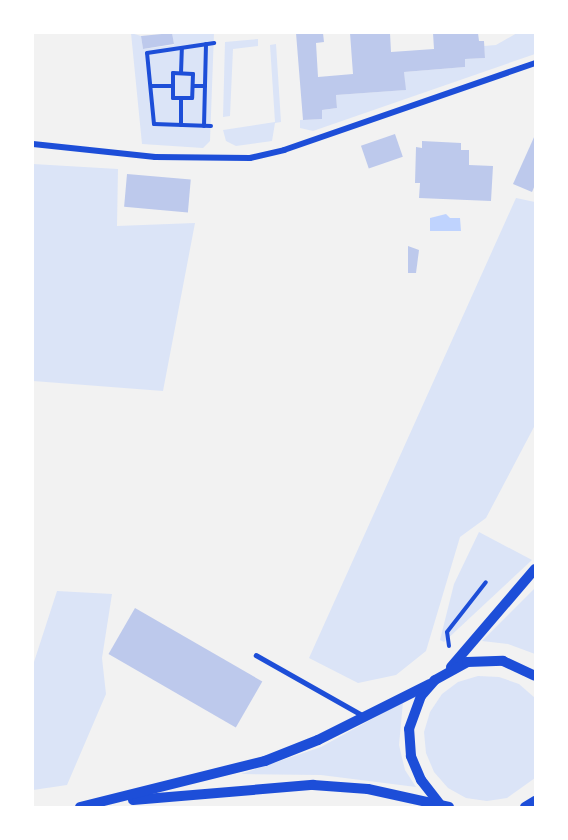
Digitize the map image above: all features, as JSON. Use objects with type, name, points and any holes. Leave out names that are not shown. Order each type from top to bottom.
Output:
[{"type":"street","points":[[33,144],[155,157],[250,158],[306,143],[535,63]]},
{"type":"street","points":[[80,807],[118,800],[266,760],[366,718],[430,684],[450,669],[535,569]]},
{"type":"street","points":[[450,669],[484,659],[503,661],[535,675]]},
{"type":"street","points":[[430,684],[415,708],[408,741],[414,767],[444,805]]},
{"type":"street","points":[[118,800],[313,785],[368,789],[444,805]]},
{"type":"street","points":[[525,807],[535,801]]},
{"type":"lane","points":[[256,655],[366,718]]},
{"type":"path","points":[[211,126],[154,124],[147,53],[214,43]]},
{"type":"path","points":[[204,126],[206,44]]},
{"type":"path","points":[[181,74],[182,48]]},
{"type":"path","points":[[173,73],[193,74],[192,98],[172,98],[173,86],[173,73]]},
{"type":"path","points":[[151,86],[173,86]]},
{"type":"path","points":[[193,86],[205,87]]},
{"type":"path","points":[[181,98],[181,125]]},
{"type":"path","points":[[449,645],[447,632],[486,582]]},
{"type":"shaded area","points":[[131,33],[141,36],[143,49],[174,45],[172,33],[214,33],[210,141],[203,148],[142,144]]},
{"type":"shaded area","points":[[517,33],[535,33],[535,54],[313,131],[300,128],[300,120],[322,119],[322,110],[337,108],[336,95],[405,90],[404,72],[465,67],[465,59],[485,58],[484,46],[496,45]]},
{"type":"shaded area","points":[[258,39],[258,46],[233,49],[230,116],[223,117],[225,42]]},
{"type":"shaded area","points":[[276,44],[281,122],[275,123],[272,141],[236,146],[226,141],[223,130],[275,122],[270,45]]},
{"type":"shaded area","points":[[33,164],[118,169],[117,226],[195,223],[163,391],[33,381]]},
{"type":"shaded area","points":[[516,198],[535,202],[535,425],[486,518],[460,537],[426,651],[396,675],[358,683],[309,658]]},
{"type":"shaded area","points":[[479,532],[532,560],[444,642],[440,640],[454,584]]},
{"type":"shaded area","points":[[535,588],[535,654],[508,644],[482,641]]},
{"type":"shaded area","points":[[57,591],[112,594],[102,658],[106,694],[67,785],[33,790],[33,665]]},
{"type":"shaded area","points":[[478,676],[499,677],[519,684],[535,698],[535,778],[507,798],[487,801],[466,798],[448,788],[434,772],[426,753],[424,732],[430,712],[442,694],[458,682]]},
{"type":"shaded area","points":[[403,702],[399,745],[405,770],[416,787],[321,775],[241,774],[321,747]]},
{"type":"water","points":[[446,214],[450,218],[460,218],[461,231],[430,231],[430,218]]},
{"type":"building","points":[[172,33],[174,44],[143,49],[141,36]]},
{"type":"building","points":[[296,33],[323,33],[324,42],[316,43],[318,77],[353,74],[350,33],[390,33],[391,52],[434,49],[433,33],[478,33],[479,41],[484,41],[485,58],[465,59],[465,67],[404,72],[406,90],[336,95],[337,108],[322,110],[322,119],[303,120]]},
{"type":"building","points":[[395,134],[403,157],[369,168],[361,146]]},
{"type":"building","points":[[535,135],[535,185],[532,192],[513,184]]},
{"type":"building","points":[[422,141],[461,143],[461,150],[469,150],[469,165],[493,166],[491,201],[419,198],[420,183],[415,183],[416,147],[422,148]]},
{"type":"building","points":[[127,174],[191,180],[188,212],[124,207]]},
{"type":"building","points":[[408,246],[419,250],[416,273],[408,273]]},
{"type":"building","points":[[135,608],[262,682],[236,727],[108,654]]}]
